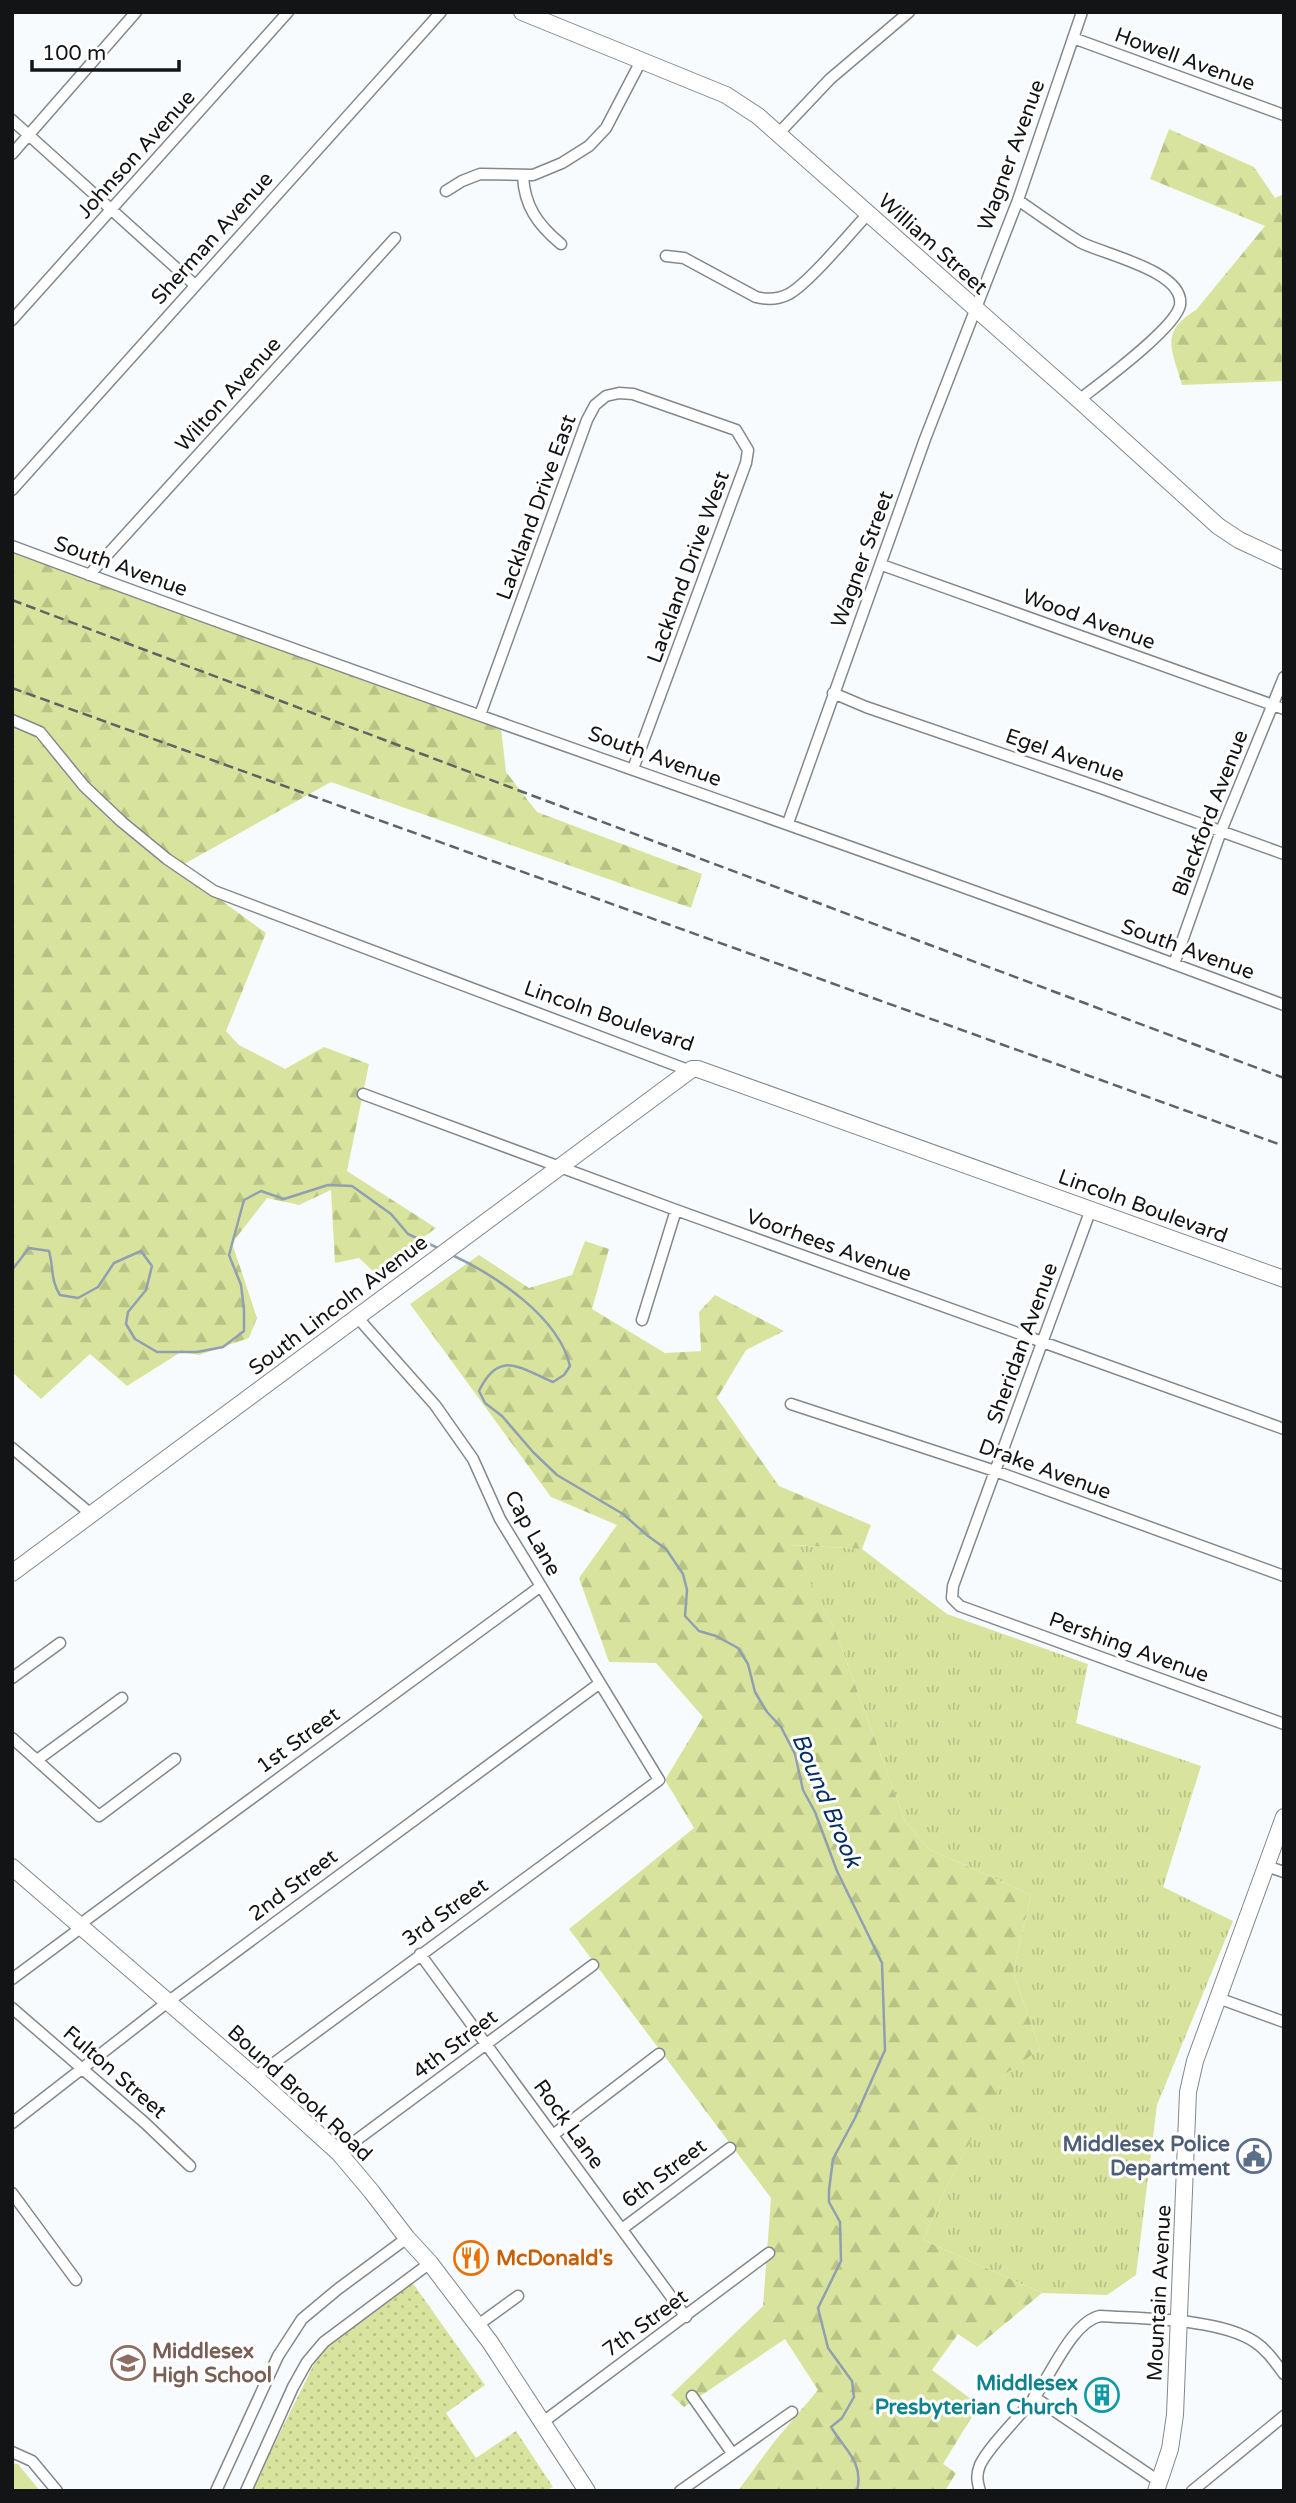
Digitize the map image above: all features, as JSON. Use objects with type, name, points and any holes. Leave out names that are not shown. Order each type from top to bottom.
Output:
[{"type":"main road","name":"William Street","points":[[522,12],[726,95],[758,116],[1218,526],[1239,540],[1284,561]]},
{"type":"main road","name":"Lincoln Boulevard","points":[[688,1070],[698,1069],[1284,1279]]},
{"type":"main road","name":"South Lincoln Avenue","points":[[12,1573],[688,1070]]},
{"type":"main road","name":"Mountain Avenue","points":[[1158,2486],[1170,2449],[1175,2415],[1188,2092],[1195,2061],[1284,1817]]},
{"type":"main road","name":"Bound Brook Road","points":[[12,1867],[256,2077],[339,2153],[478,2325],[587,2491]]},
{"type":"street","points":[[12,154],[136,12]]},
{"type":"street","name":"Johnson Avenue","points":[[12,320],[288,12]]},
{"type":"street","name":"Sherman Avenue","points":[[12,491],[441,12]]},
{"type":"street","points":[[778,134],[830,79],[909,12]]},
{"type":"street","name":"Wagner Avenue","points":[[974,309],[1018,200],[1082,12]]},
{"type":"street","name":"Howell Avenue","points":[[1073,38],[1284,116]]},
{"type":"street","points":[[446,191],[461,181],[480,174],[533,176],[562,163],[589,146],[606,128],[642,59]]},
{"type":"street","points":[[12,120],[195,285]]},
{"type":"street","points":[[523,175],[524,192],[532,212],[542,228],[561,244]]},
{"type":"street","points":[[1018,200],[1080,242],[1154,271],[1170,284],[1180,304],[1171,320],[1155,337],[1079,400]]},
{"type":"street","points":[[666,256],[684,258],[756,298],[781,298],[797,289],[867,215]]},
{"type":"street","name":"Wilton Avenue","points":[[89,575],[395,238]]},
{"type":"street","name":"Wagner Street","points":[[788,823],[974,309]]},
{"type":"street","name":"Lackland Drive East","points":[[480,715],[595,405],[606,396],[619,393],[633,394],[686,411]]},
{"type":"street","name":"Lackland Drive West","points":[[634,769],[744,471],[748,450],[736,429],[686,411]]},
{"type":"street","name":"South Avenue","points":[[12,546],[788,823],[1284,1005]]},
{"type":"street","name":"Wood Avenue","points":[[882,565],[1279,707]]},
{"type":"street","name":"Blackford Avenue","points":[[1174,964],[1221,831],[1279,707],[1284,677]]},
{"type":"street","name":"Egel Avenue","points":[[833,693],[866,708],[1284,854]]},
{"type":"street","name":"Lincoln Boulevard","points":[[12,720],[40,732],[85,786],[122,822],[167,859],[214,891],[688,1070]]},
{"type":"street","name":"Voorhees Avenue","points":[[363,1094],[1284,1429]]},
{"type":"street","name":"Sheridan Avenue","points":[[960,1606],[952,1598],[953,1586],[1091,1209]]},
{"type":"street","points":[[642,1320],[676,1210]]},
{"type":"street","name":"Cap Lane","points":[[357,1317],[435,1405],[473,1459],[500,1519],[659,1780]]},
{"type":"street","name":"Drake Avenue","points":[[791,1404],[995,1471],[1284,1576]]},
{"type":"street","points":[[12,1448],[91,1514]]},
{"type":"street","name":"1st Street","points":[[12,1979],[541,1587]]},
{"type":"street","name":"Pershing Avenue","points":[[960,1606],[1284,1724]]},
{"type":"street","points":[[12,1678],[60,1643]]},
{"type":"street","name":"2nd Street","points":[[12,2123],[169,2001],[600,1683]]},
{"type":"street","points":[[37,1760],[122,1698]]},
{"type":"street","points":[[12,1738],[99,1816],[175,1759]]},
{"type":"street","name":"3rd Street","points":[[256,2077],[659,1780]]},
{"type":"street","points":[[1266,1866],[1284,1872]]},
{"type":"street","name":"Rock Lane","points":[[420,1954],[686,2316]]},
{"type":"street","name":"4th Street","points":[[339,2153],[593,1965]]},
{"type":"street","points":[[1218,1998],[1284,2022]]},
{"type":"street","name":"Fulton Street","points":[[12,2008],[190,2166]]},
{"type":"street","points":[[553,2135],[659,2054]]},
{"type":"street","name":"6th Street","points":[[622,2229],[730,2148]]},
{"type":"street","points":[[12,2193],[76,2280]]},
{"type":"street","points":[[216,2491],[278,2356],[302,2319],[407,2238]]},
{"type":"street","name":"7th Street","points":[[542,2422],[769,2253]]},
{"type":"street","points":[[246,2491],[293,2387],[316,2351],[324,2342],[430,2263]]},
{"type":"street","points":[[478,2325],[518,2296]]},
{"type":"street","points":[[980,2491],[976,2478],[981,2462],[1034,2397],[1078,2330],[1088,2320],[1100,2316],[1224,2328],[1247,2337],[1264,2349],[1284,2374]]},
{"type":"street","points":[[692,2396],[732,2453]]},
{"type":"street","points":[[1034,2397],[1158,2486]]},
{"type":"street","points":[[680,2491],[792,2412]]},
{"type":"street","points":[[1192,2491],[1284,2416]]},
{"type":"street","points":[[12,2452],[32,2461],[57,2491]]},
{"type":"green space","points":[[1169,129],[1254,167],[1275,198],[1284,194],[1284,381],[1182,385],[1171,343],[1177,326],[1196,310],[1265,226],[1150,179]]},
{"type":"green space","points":[[12,544],[500,720],[506,772],[537,812],[702,874],[691,908],[331,782],[177,868],[266,933],[226,1031],[239,1045],[285,1069],[324,1047],[369,1064],[347,1171],[436,1228],[375,1273],[359,1258],[335,1263],[331,1190],[299,1205],[267,1198],[232,1243],[257,1318],[249,1338],[199,1355],[181,1352],[127,1386],[90,1354],[41,1399],[12,1372]]},
{"type":"green space","points":[[585,1241],[609,1249],[592,1309],[665,1353],[701,1351],[699,1312],[715,1295],[784,1331],[746,1350],[717,1398],[779,1486],[871,1525],[862,1549],[791,1545],[835,1630],[905,1821],[929,1849],[1031,1895],[1013,1972],[1040,2049],[1005,2074],[944,2192],[923,2240],[1042,2293],[977,2347],[958,2334],[932,2370],[979,2405],[943,2464],[956,2473],[945,2491],[741,2491],[740,2488],[774,2442],[818,2390],[785,2339],[684,2407],[671,2395],[763,2306],[771,2198],[569,1929],[694,1828],[665,1780],[703,1717],[656,1663],[609,1662],[579,1578],[617,1525],[551,1497],[410,1304],[479,1255],[529,1288],[572,1275]]},
{"type":"green space","points":[[790,1545],[862,1549],[947,1614],[1088,1664],[1076,1723],[1201,1766],[1163,1887],[1233,1921],[1157,2105],[1136,2275],[1107,2295],[1042,2293],[923,2240],[944,2192],[1005,2073],[1040,2049],[1013,1972],[1031,1895],[929,1849],[905,1821],[835,1630]]},
{"type":"green space","points":[[412,2282],[485,2385],[446,2413],[476,2458],[516,2431],[553,2487],[545,2491],[251,2491],[320,2352]]},
{"type":"green space","points":[[12,2463],[18,2464],[40,2491],[12,2491]]},
{"type":"waterway","name":"Bound Brook","points":[[12,1270],[29,1248],[49,1251],[53,1279],[60,1295],[78,1298],[98,1287],[114,1263],[141,1251],[152,1266],[146,1290],[128,1312],[126,1324],[135,1339],[157,1352],[197,1352],[223,1347],[244,1331],[241,1285],[229,1255],[244,1200],[261,1191],[284,1199],[328,1185],[352,1186],[391,1214],[408,1234],[440,1249]]},
{"type":"waterway","name":"Bound Brook","points":[[452,1255],[505,1286],[539,1315],[564,1348],[570,1366],[564,1375],[553,1382],[520,1368],[503,1366],[494,1370],[479,1391],[485,1403],[502,1416],[557,1475],[623,1514],[666,1549],[683,1574],[687,1590],[685,1616],[699,1631],[716,1636],[738,1648],[748,1664],[755,1692],[767,1712],[781,1727],[795,1754],[803,1790],[815,1812],[837,1871],[882,1963],[885,2050],[855,2118],[833,2159],[829,2202],[840,2222],[841,2261],[818,2308],[828,2348],[852,2381],[854,2397],[842,2418],[831,2427],[856,2464],[857,2491]]},
{"type":"railway","points":[[12,600],[1284,1078]]},
{"type":"railway","points":[[12,688],[1284,1146]]},
{"type":"place","name":"Middlesex Police Department","points":[[1254,2156]]},
{"type":"place","name":"McDonald's","points":[[471,2258]]},
{"type":"place","name":"Middlesex High School","points":[[128,2363]]},
{"type":"place","name":"Middlesex Presbyterian Church","points":[[1102,2395]]}]
